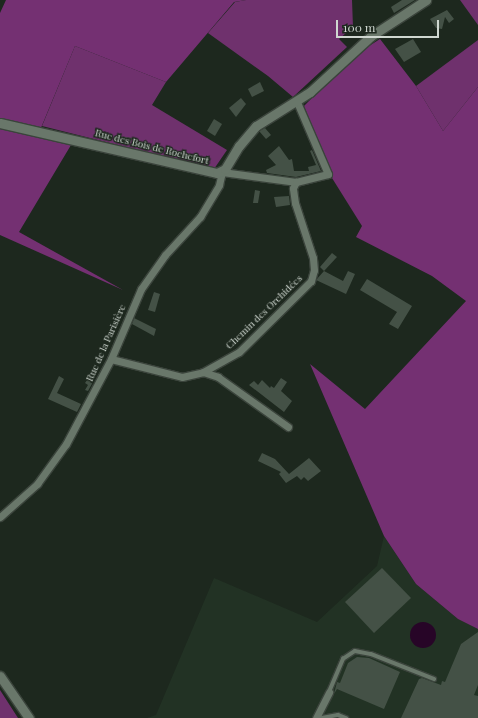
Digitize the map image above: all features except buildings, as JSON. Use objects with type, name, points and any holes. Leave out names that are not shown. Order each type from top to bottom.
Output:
[{"type":"street","points":[[297,102],[328,174],[296,182],[222,172],[256,126],[297,102],[371,36],[426,0]]},
{"type":"street","name":"Rue des Bois de Rochefort","points":[[0,123],[198,170],[222,172]]},
{"type":"street","name":"Rue de la Parisière","points":[[0,517],[48,472],[66,444],[111,359],[141,289],[165,255],[200,217],[219,185],[222,172]]},
{"type":"street","name":"Chemin des Orchidées","points":[[111,359],[182,377],[204,372],[239,352],[311,281],[314,270],[313,258],[295,203],[293,188],[296,182]]},
{"type":"street","points":[[204,372],[218,377],[288,427]]},
{"type":"street","points":[[0,676],[29,718]]},
{"type":"street","points":[[316,718],[329,692]]},
{"type":"lane","points":[[329,692],[343,659],[355,651],[371,654],[434,679]]},
{"type":"lane","points":[[322,718],[338,715],[346,718]]},
{"type":"shaded area","points":[[6,0],[246,0],[234,2],[166,82],[75,46],[38,135],[71,145],[19,232],[123,290],[0,235],[0,13]]},
{"type":"shaded area","points":[[246,0],[352,0],[353,27],[339,39],[347,47],[293,97],[268,76],[208,33],[235,2]]},
{"type":"shaded area","points":[[460,0],[478,0],[478,25]]},
{"type":"shaded area","points":[[380,39],[416,86],[443,131],[478,87],[478,629],[458,619],[416,584],[384,536],[310,364],[365,409],[466,301],[432,276],[356,237],[362,226],[332,178],[304,106],[355,55]]},
{"type":"shaded area","points":[[478,40],[478,87],[443,131],[416,86]]},
{"type":"shaded area","points":[[75,46],[166,82],[152,105],[227,150],[214,169],[42,126]]},
{"type":"shaded area","points":[[384,536],[416,584],[458,619],[478,629],[478,718],[147,718],[156,715],[214,578],[317,622],[377,566]]},
{"type":"shaded area","points":[[423,622],[432,626],[436,635],[432,644],[423,648],[414,644],[410,635],[414,626]]},
{"type":"shaded area","points":[[0,690],[18,718],[0,718]]}]
